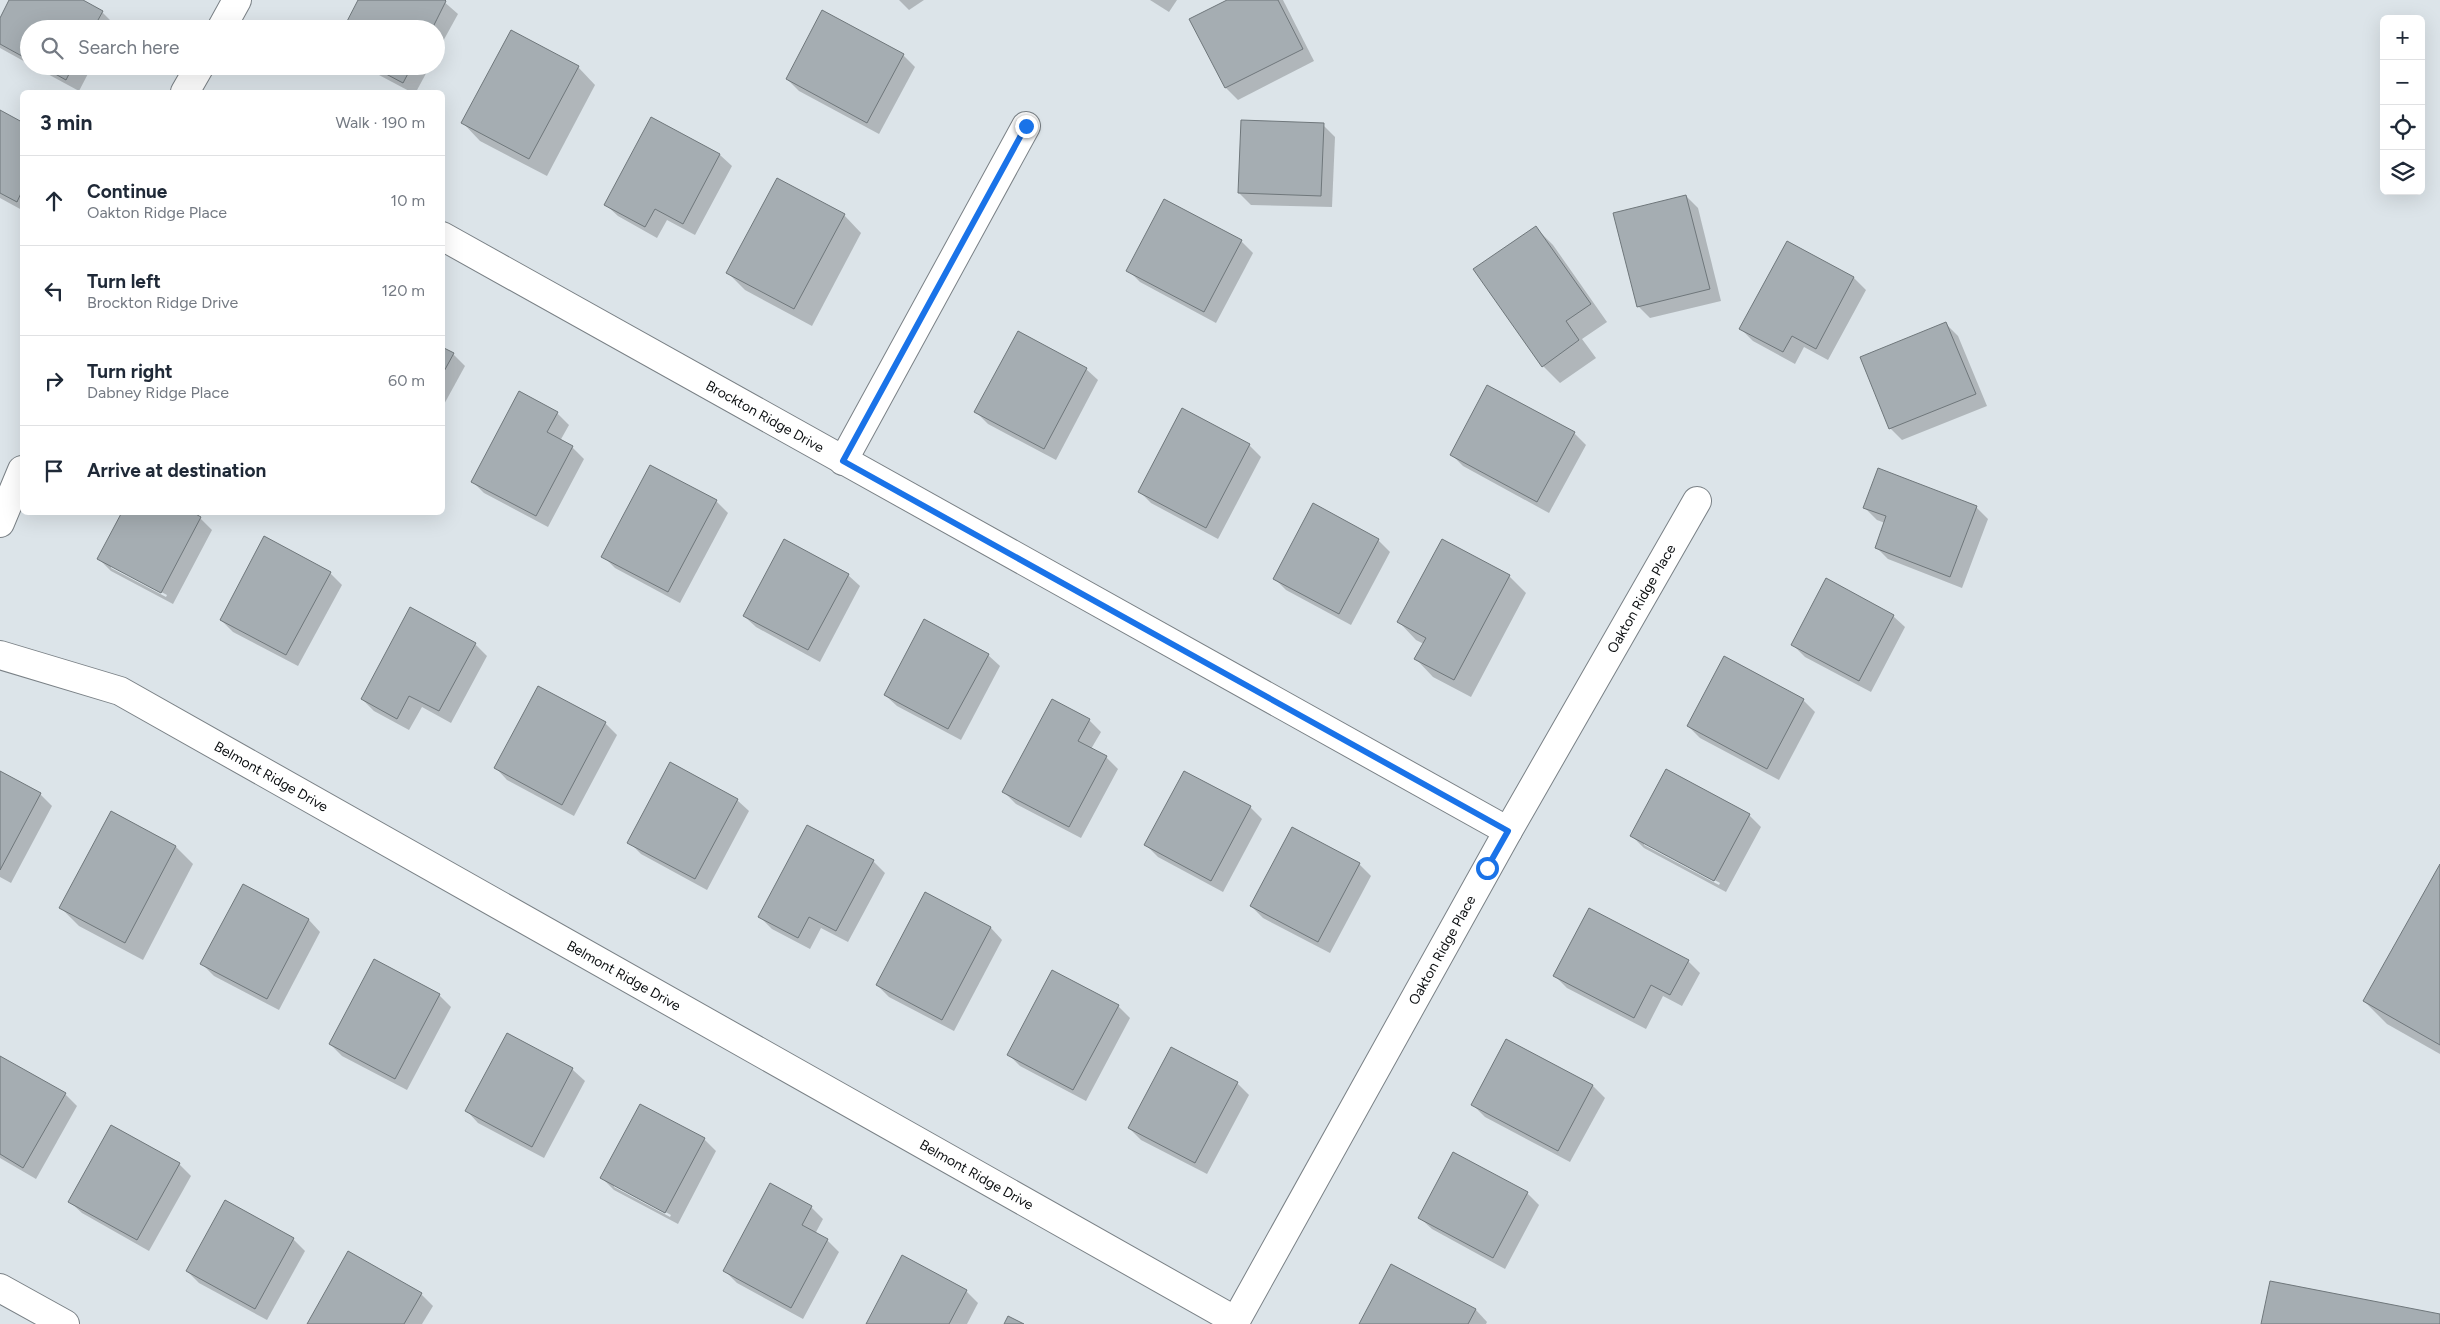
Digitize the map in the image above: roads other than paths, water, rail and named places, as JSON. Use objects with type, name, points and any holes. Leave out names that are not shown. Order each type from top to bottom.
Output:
[{"type":"street","points":[[226,20],[237,0]]},
{"type":"street","points":[[187,90],[195,75]]},
{"type":"street","points":[[843,461],[1026,126]]},
{"type":"street","name":"Brockton Ridge Drive","points":[[445,238],[1508,831]]},
{"type":"street","points":[[0,523],[20,475]]},
{"type":"street","name":"Oakton Ridge Place","points":[[1235,1323],[1508,831],[1697,501]]},
{"type":"street","name":"Belmont Ridge Drive","points":[[0,655],[120,691],[1235,1323]]},
{"type":"street","points":[[0,1288],[50,1320]]}]
